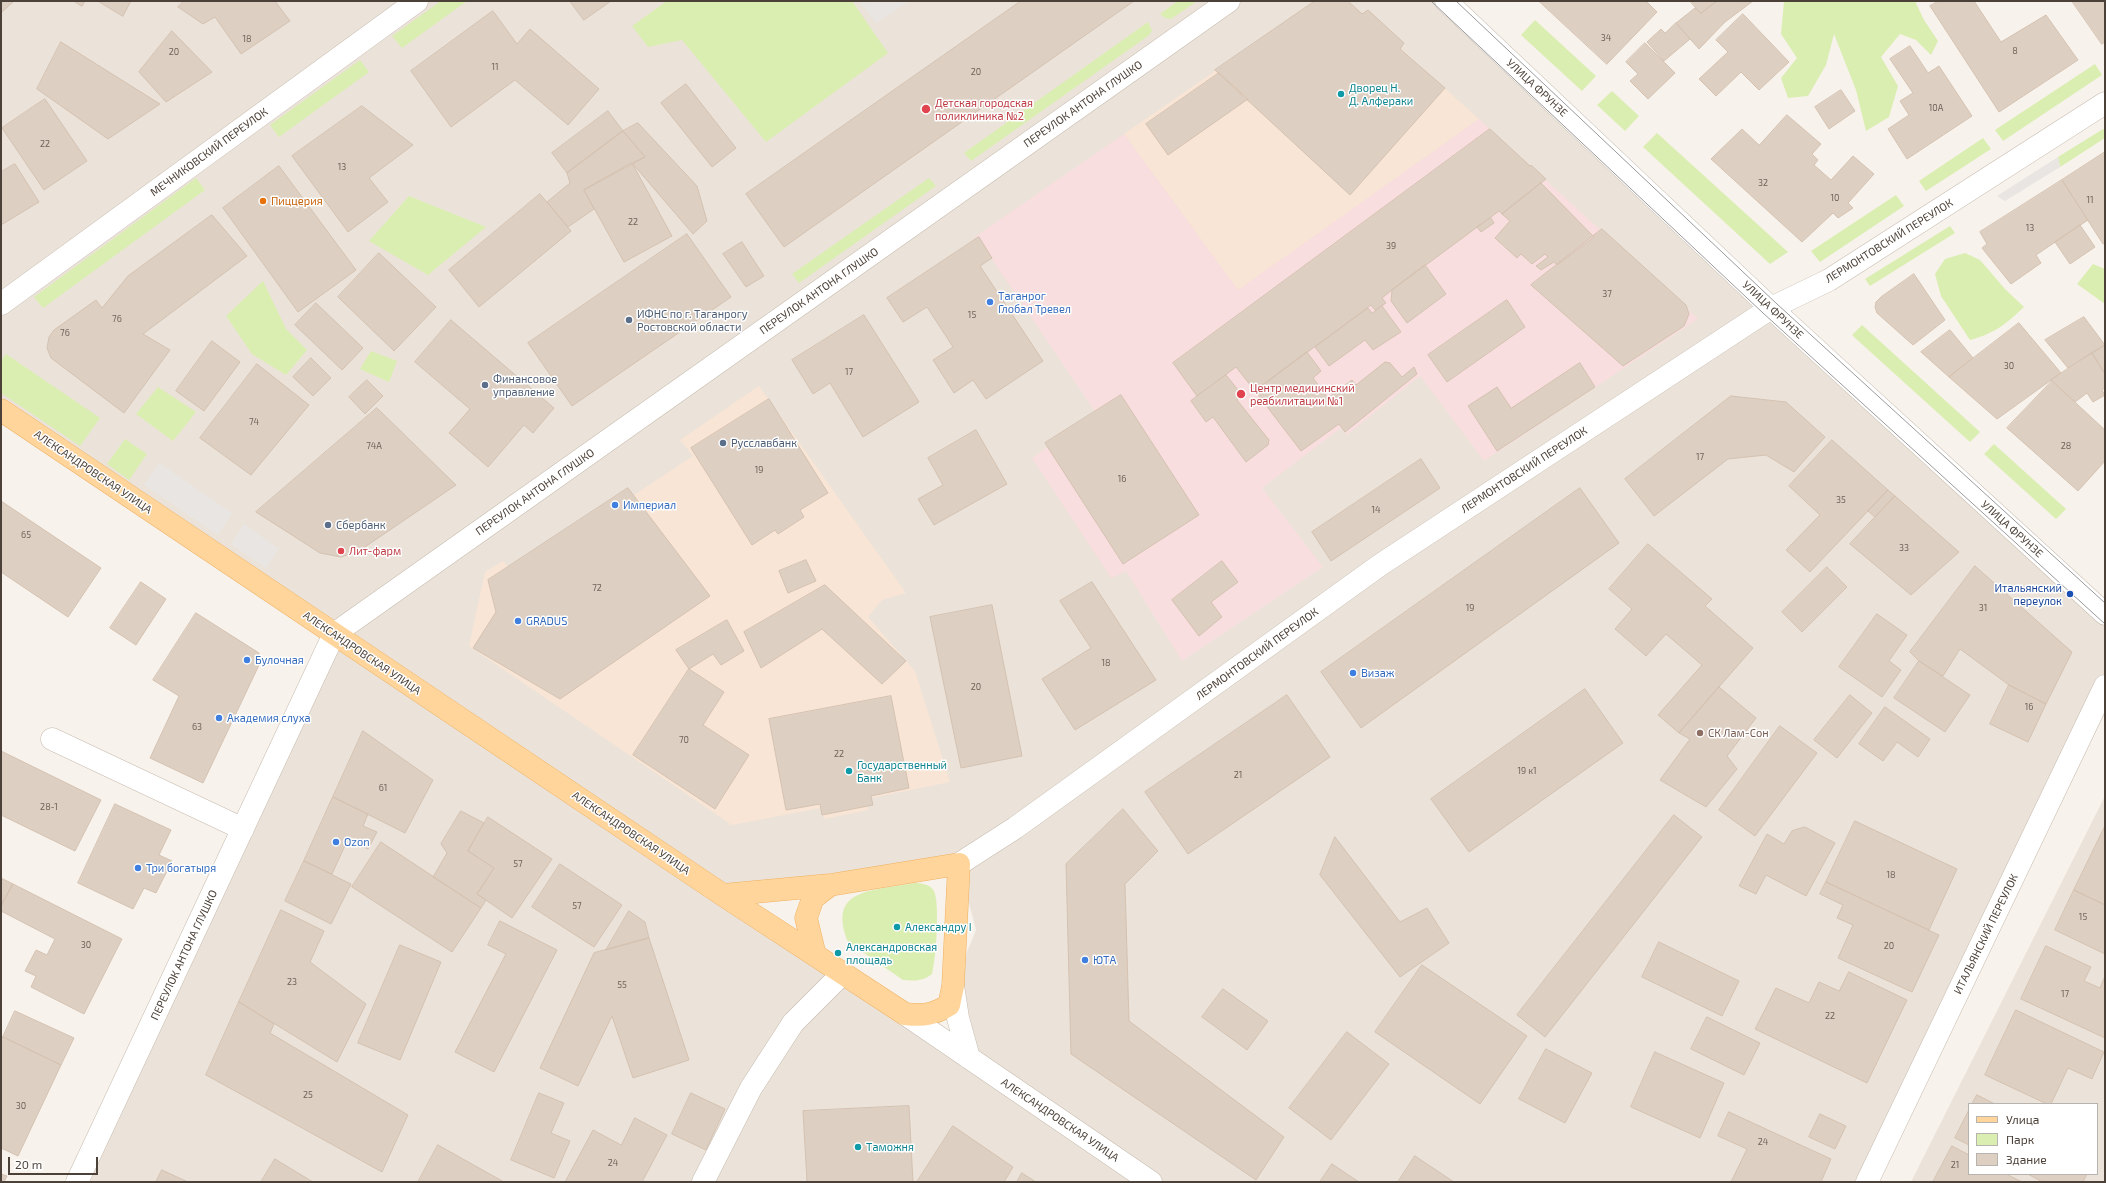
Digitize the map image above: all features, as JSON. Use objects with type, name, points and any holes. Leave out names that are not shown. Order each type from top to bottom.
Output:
[{"type":"main road","name":"АЛЕКСАНДРОВСКАЯ УЛИЦА","points":[[1,410],[815,956]]},
{"type":"main road","points":[[723,895],[830,885],[959,864],[953,986],[949,1005],[938,1012],[921,1015],[905,1014],[815,956],[806,918],[813,898],[830,885]]},
{"type":"street","name":"МЕЧНИКОВСКИЙ ПЕРЕУЛОК","points":[[1,304],[417,1]]},
{"type":"street","name":"ПЕРЕУЛОК АНТОНА ГЛУШКО","points":[[77,1182],[334,634],[1229,1]]},
{"type":"street","name":"УЛИЦА ФРУНЗЕ","points":[[1446,1],[1770,308],[2105,614]]},
{"type":"street","name":"ЛЕРМОНТОВСКИЙ ПЕРЕУЛОК","points":[[959,864],[1015,828],[1380,565],[1770,308],[1830,280],[2105,103]]},
{"type":"street","name":"ИТАЛЬЯНСКИЙ ПЕРЕУЛОК","points":[[1867,1182],[2105,686]]},
{"type":"street","points":[[52,739],[243,829]]},
{"type":"street","points":[[703,1182],[751,1088],[793,1023],[843,973]]},
{"type":"street","points":[[953,986],[958,1018],[969,1058]]},
{"type":"street","name":"АЛЕКСАНДРОВСКАЯ УЛИЦА","points":[[905,1014],[1151,1182]]},
{"type":"shaded area","points":[[1,1],[1446,1],[2105,614],[2105,686],[1867,1182],[77,1182],[334,634],[1,410]],"holes":[[[959,865],[976,930],[953,986],[969,1057],[723,895],[832,873]]]},
{"type":"shaded area","points":[[859,1],[910,1],[876,23]]},
{"type":"shaded area","points":[[1316,1],[1348,1],[1479,119],[1238,291],[1124,134]]},
{"type":"shaded area","name":"Центр медицинский реабилитации №1","points":[[1479,119],[1698,319],[1484,461],[1420,376],[1347,435],[1341,428],[1262,488],[1323,567],[1182,661],[1126,571],[1111,578],[1032,458],[1096,413],[976,236],[1124,134],[1238,290]]},
{"type":"shaded area","points":[[2058,157],[2060,167],[2005,201],[1997,196]]},
{"type":"shaded area","points":[[759,386],[906,593],[882,600],[868,617],[915,671],[950,782],[866,799],[868,810],[824,819],[820,808],[732,825],[469,646],[485,572],[503,561],[515,574],[693,456],[680,440]]},
{"type":"shaded area","points":[[159,463],[232,513],[218,535],[144,485]]},
{"type":"shaded area","points":[[244,524],[279,549],[266,568],[231,544]]},
{"type":"shaded area","points":[[2105,796],[2105,1182],[1911,1182]]},
{"type":"green space","points":[[441,1],[467,1],[402,48],[392,36]]},
{"type":"green space","points":[[667,1],[852,1],[888,53],[766,142],[682,40],[648,47],[632,26]]},
{"type":"green space","points":[[1178,1],[1197,1],[1171,19],[1165,18],[1160,14]]},
{"type":"green space","points":[[1784,1],[1915,1],[1924,20],[1938,41],[1931,55],[1916,40],[1900,34],[1881,57],[1898,86],[1889,117],[1866,131],[1856,90],[1834,34],[1826,65],[1808,96],[1788,98],[1781,78],[1797,58],[1781,34]]},
{"type":"green space","points":[[1535,20],[1596,76],[1582,91],[1521,35]]},
{"type":"green space","points":[[1148,22],[1152,31],[1148,36],[971,161],[964,153]]},
{"type":"green space","points":[[360,60],[369,72],[279,137],[270,125]]},
{"type":"green space","points":[[2095,64],[2102,75],[2003,141],[1995,130]]},
{"type":"green space","points":[[1612,91],[1639,116],[1625,131],[1597,105]]},
{"type":"green space","points":[[2103,129],[2105,130],[2105,138],[2060,167],[2058,157]]},
{"type":"green space","points":[[1657,133],[1788,252],[1770,264],[1643,147]]},
{"type":"green space","points":[[1983,138],[1991,149],[1926,191],[1919,181]]},
{"type":"green space","points":[[196,178],[205,190],[43,308],[34,297]]},
{"type":"green space","points":[[929,178],[936,186],[799,283],[792,274]]},
{"type":"green space","points":[[1896,195],[1904,206],[1820,262],[1811,251]]},
{"type":"green space","points":[[409,196],[486,227],[428,275],[369,241]]},
{"type":"green space","points":[[1950,226],[1955,233],[1870,286],[1865,279]]},
{"type":"green space","points":[[1965,253],[1980,260],[2005,289],[2024,307],[1999,328],[1970,340],[1941,296],[1935,274],[1945,259]]},
{"type":"green space","points":[[2093,264],[2105,269],[2105,304],[2077,284]]},
{"type":"green space","points":[[263,281],[286,329],[307,350],[286,375],[252,354],[226,316]]},
{"type":"green space","points":[[1862,325],[1980,432],[1970,442],[1854,337],[1852,335]]},
{"type":"green space","points":[[371,351],[397,361],[389,382],[360,369]]},
{"type":"green space","points":[[6,354],[100,418],[80,446],[1,393],[1,361]]},
{"type":"green space","points":[[158,387],[196,412],[173,441],[136,414]]},
{"type":"green space","points":[[125,439],[147,454],[129,480],[107,464]]},
{"type":"green space","points":[[1994,444],[2066,509],[2056,519],[1984,454]]},
{"type":"green space","points":[[914,883],[928,885],[934,891],[936,897],[937,931],[935,956],[932,974],[919,980],[903,980],[848,942],[843,924],[844,911],[849,901],[858,895],[884,888]]},
{"type":"building","points":[[1,1],[14,1],[1,13]]},
{"type":"building","points":[[74,1],[85,1],[82,6]]},
{"type":"building","points":[[98,1],[131,1],[123,16]]},
{"type":"building","points":[[184,1],[275,1],[290,21],[241,54],[215,17],[203,24],[178,7]]},
{"type":"building","points":[[570,1],[611,1],[584,20]]},
{"type":"building","points":[[1021,1],[1134,1],[784,247],[746,194]]},
{"type":"building","name":"Дворец Н. Д. Алфераки","points":[[1315,1],[1348,1],[1362,14],[1368,10],[1404,43],[1400,49],[1445,88],[1350,195],[1215,70]]},
{"type":"building","points":[[1539,1],[1646,1],[1657,12],[1607,64]]},
{"type":"building","points":[[1690,1],[1717,1],[1701,13]]},
{"type":"building","points":[[1717,1],[1753,1],[1725,22],[1699,49],[1676,23],[1695,8],[1701,13]]},
{"type":"building","points":[[1939,1],[1974,1],[2001,42],[2046,15],[2078,60],[1999,112],[1930,6]]},
{"type":"building","points":[[2072,1],[2105,1],[2105,42],[2102,44]]},
{"type":"building","points":[[493,11],[517,44],[530,29],[599,89],[568,125],[515,80],[451,127],[411,71]]},
{"type":"building","points":[[1743,14],[1789,62],[1759,90],[1741,72],[1716,96],[1699,79],[1728,52],[1716,40]]},
{"type":"building","points":[[1676,23],[1690,39],[1664,61],[1647,42],[1661,29],[1665,33]]},
{"type":"building","points":[[172,31],[212,72],[166,102],[139,72]]},
{"type":"building","points":[[61,42],[160,104],[108,139],[37,89]]},
{"type":"building","points":[[1645,43],[1675,73],[1648,99],[1630,81],[1638,74],[1626,62]]},
{"type":"building","points":[[1910,46],[1928,73],[1939,66],[1972,116],[1907,159],[1888,129],[1909,115],[1900,101],[1913,93],[1890,59]]},
{"type":"building","points":[[1219,73],[1248,99],[1168,155],[1146,124]]},
{"type":"building","points":[[686,84],[736,148],[712,167],[661,103]]},
{"type":"building","points":[[1841,90],[1855,111],[1829,129],[1815,107]]},
{"type":"building","points":[[45,99],[87,161],[44,190],[2,128]]},
{"type":"building","points":[[362,106],[413,145],[369,178],[388,202],[348,232],[292,156]]},
{"type":"building","points":[[608,111],[623,131],[567,173],[552,153]]},
{"type":"building","points":[[1787,115],[1821,144],[1812,154],[1818,160],[1814,165],[1831,180],[1853,156],[1874,174],[1848,203],[1853,208],[1838,218],[1833,213],[1802,242],[1711,159],[1742,129],[1759,145]]},
{"type":"building","points":[[638,123],[697,186],[707,221],[693,234],[632,163],[645,157],[623,131]]},
{"type":"building","points":[[1490,129],[1546,179],[1502,214],[1499,211],[1392,290],[1382,298],[1386,303],[1375,310],[1371,305],[1255,391],[1236,367],[1197,396],[1173,363]]},
{"type":"building","points":[[623,131],[645,157],[584,190],[594,209],[568,227],[547,202],[570,183],[567,173]]},
{"type":"building","points":[[2105,152],[2105,243],[2103,244],[2062,180]]},
{"type":"building","points":[[632,163],[672,236],[624,262],[584,190]]},
{"type":"building","points":[[15,164],[39,202],[1,225],[1,172]]},
{"type":"building","points":[[279,166],[356,270],[298,312],[223,208]]},
{"type":"building","points":[[2062,180],[2088,220],[2036,255],[2041,263],[2011,284],[1982,248],[1987,244],[1980,232]]},
{"type":"building","points":[[1541,183],[1594,237],[1557,265],[1554,262],[1541,270],[1536,266],[1548,257],[1545,254],[1532,264],[1521,254],[1517,258],[1495,238],[1510,221],[1502,214]]},
{"type":"building","points":[[540,194],[571,231],[479,307],[449,270]]},
{"type":"building","points":[[212,215],[247,256],[143,334],[170,350],[124,413],[51,358],[47,348],[49,337],[54,330],[96,300],[102,308],[128,276]]},
{"type":"building","points":[[1491,218],[1494,223],[1481,232],[1477,227]]},
{"type":"building","points":[[2080,225],[2095,247],[2070,264],[2055,242]]},
{"type":"building","points":[[1602,229],[1686,305],[1689,314],[1684,326],[1623,366],[1531,285]]},
{"type":"building","name":"ИФНС по г. Таганрогу Ростовской области","points":[[687,234],[731,297],[572,406],[528,343]]},
{"type":"building","points":[[979,237],[992,258],[980,266],[1043,361],[986,399],[973,380],[954,393],[933,360],[953,347],[927,307],[903,322],[887,298]]},
{"type":"building","points":[[742,242],[764,276],[746,287],[723,254]]},
{"type":"building","points":[[379,253],[436,307],[394,351],[338,297]]},
{"type":"building","points":[[1425,265],[1446,294],[1407,323],[1391,301],[1392,290]]},
{"type":"building","points":[[1914,274],[1945,320],[1913,345],[1877,313],[1875,307],[1876,302],[1881,297]]},
{"type":"building","points":[[1507,300],[1525,327],[1447,382],[1428,355]]},
{"type":"building","points":[[316,303],[363,348],[342,370],[295,325]]},
{"type":"building","points":[[1382,306],[1401,332],[1373,350],[1365,340],[1329,366],[1315,347],[1368,308],[1372,313]]},
{"type":"building","points":[[864,315],[919,402],[863,437],[830,383],[813,394],[792,360]]},
{"type":"building","points":[[2084,317],[2105,345],[2068,368],[2045,340]]},
{"type":"building","name":"Финансовое управление","points":[[451,320],[554,408],[533,433],[524,425],[488,467],[449,433],[470,409],[415,362]]},
{"type":"building","points":[[2019,323],[2061,373],[1997,419],[1949,377]]},
{"type":"building","points":[[1950,330],[1973,358],[1949,377],[1921,352]]},
{"type":"building","points":[[212,341],[240,362],[204,411],[176,391]]},
{"type":"building","points":[[2105,345],[2105,374],[2092,353]]},
{"type":"building","points":[[1307,352],[1321,371],[1313,378],[1328,398],[1352,380],[1356,385],[1385,362],[1390,363],[1402,377],[1414,367],[1417,374],[1345,432],[1339,424],[1301,451],[1255,391]]},
{"type":"building","points":[[2092,353],[2105,374],[2105,388],[2102,390],[2105,395],[2093,402],[2087,393],[2075,402],[2051,380]]},
{"type":"building","points":[[311,358],[331,378],[313,396],[293,377]]},
{"type":"building","points":[[1580,363],[1595,387],[1497,451],[1468,406],[1497,387],[1511,408]]},
{"type":"building","points":[[257,364],[309,405],[251,475],[200,438]]},
{"type":"building","points":[[1226,375],[1242,395],[1237,400],[1269,440],[1268,445],[1246,462],[1213,417],[1206,422],[1191,401]]},
{"type":"building","points":[[367,380],[383,396],[365,414],[349,397]]},
{"type":"building","points":[[2052,381],[2105,430],[2105,461],[2078,491],[2007,428]]},
{"type":"building","points":[[1121,395],[1199,515],[1123,564],[1045,443]]},
{"type":"building","points":[[1731,396],[1786,402],[1825,437],[1794,472],[1766,455],[1728,459],[1654,516],[1625,479]]},
{"type":"building","points":[[769,399],[828,493],[800,510],[804,517],[778,534],[775,530],[752,545],[691,448]]},
{"type":"building","points":[[377,408],[456,485],[359,551],[341,557],[320,553],[256,512]]},
{"type":"building","points":[[976,430],[1007,484],[934,525],[918,499],[943,485],[928,458]]},
{"type":"building","points":[[1832,440],[1888,490],[1810,572],[1786,550],[1820,515],[1789,486]]},
{"type":"building","points":[[1421,459],[1440,488],[1331,561],[1312,532]]},
{"type":"building","points":[[628,488],[710,596],[560,699],[473,648],[496,612],[488,580]]},
{"type":"building","points":[[1580,488],[1619,543],[1361,728],[1321,672]]},
{"type":"building","points":[[1888,490],[1895,496],[1875,517],[1868,511]]},
{"type":"building","points":[[1895,496],[1959,552],[1911,595],[1850,544]]},
{"type":"building","points":[[1,501],[101,568],[68,617],[1,572]]},
{"type":"building","points":[[1648,544],[1712,599],[1705,606],[1753,648],[1679,733],[1658,715],[1702,665],[1666,634],[1646,656],[1615,629],[1632,609],[1609,589]]},
{"type":"building","points":[[806,560],[816,581],[788,593],[779,571]]},
{"type":"building","points":[[1222,561],[1238,582],[1211,602],[1222,617],[1199,636],[1172,600]]},
{"type":"building","points":[[1975,566],[2072,652],[2046,704],[2009,685],[1960,649],[1943,676],[1919,661],[1910,652]]},
{"type":"building","points":[[1827,567],[1847,587],[1802,632],[1782,612]]},
{"type":"building","points":[[141,582],[166,599],[136,645],[110,628]]},
{"type":"building","points":[[1092,582],[1156,680],[1075,730],[1042,679],[1091,648],[1060,601]]},
{"type":"building","points":[[825,585],[906,661],[882,684],[822,629],[761,668],[744,632]]},
{"type":"building","points":[[992,605],[1022,756],[961,768],[930,617]]},
{"type":"building","points":[[196,613],[259,653],[260,663],[203,783],[150,758],[179,696],[153,680]]},
{"type":"building","points":[[1877,614],[1907,635],[1889,661],[1901,670],[1882,697],[1839,667]]},
{"type":"building","points":[[727,620],[744,651],[721,665],[713,654],[689,669],[676,650]]},
{"type":"building","points":[[1919,661],[1970,695],[1945,732],[1894,698]]},
{"type":"building","points":[[689,669],[724,692],[703,725],[749,755],[715,809],[633,755]]},
{"type":"building","points":[[2009,685],[2046,704],[2028,742],[1990,724]]},
{"type":"building","points":[[1719,687],[1756,718],[1727,756],[1737,769],[1706,807],[1660,780],[1690,739],[1679,733]]},
{"type":"building","points":[[1585,689],[1623,743],[1469,852],[1431,799]]},
{"type":"building","points":[[1287,695],[1330,757],[1188,854],[1145,792]]},
{"type":"building","points":[[1850,695],[1872,713],[1837,758],[1814,740]]},
{"type":"building","points":[[891,696],[909,788],[871,796],[873,805],[822,815],[820,804],[786,810],[769,719]]},
{"type":"building","points":[[1885,707],[1930,739],[1918,757],[1897,742],[1883,761],[1859,744]]},
{"type":"building","points":[[1780,726],[1817,753],[1755,836],[1719,810]]},
{"type":"building","points":[[363,731],[433,780],[405,833],[333,797]]},
{"type":"building","points":[[1,751],[101,800],[75,851],[1,815]]},
{"type":"building","points":[[333,797],[368,814],[363,826],[377,832],[368,849],[348,839],[332,874],[304,861]]},
{"type":"building","points":[[115,804],[171,830],[159,855],[172,861],[156,893],[144,888],[133,909],[78,883]]},
{"type":"building","points":[[1123,809],[1158,851],[1125,884],[1129,1021],[1284,1137],[1256,1180],[1071,1054],[1066,864]]},
{"type":"building","points":[[461,811],[484,823],[468,851],[494,868],[477,894],[486,900],[481,908],[433,877],[447,853],[441,844]]},
{"type":"building","points":[[1674,815],[1702,837],[1545,1037],[1517,1015]]},
{"type":"building","points":[[488,817],[552,859],[512,918],[477,894],[494,868],[468,851]]},
{"type":"building","points":[[1855,821],[1957,869],[1929,930],[1826,882]]},
{"type":"building","points":[[2105,826],[2105,905],[2074,890]]},
{"type":"building","points":[[1805,827],[1835,843],[1806,896],[1766,875],[1756,894],[1739,886],[1767,834],[1784,844],[1792,831]]},
{"type":"building","points":[[1335,837],[1400,922],[1427,908],[1449,943],[1400,977],[1320,875]]},
{"type":"building","points":[[381,842],[481,908],[452,952],[352,887]]},
{"type":"building","points":[[304,861],[351,884],[331,924],[285,901]]},
{"type":"building","points":[[560,864],[622,905],[594,947],[532,907]]},
{"type":"building","points":[[1,878],[13,884],[1,906]]},
{"type":"building","points":[[1826,882],[1939,935],[1912,992],[1838,958],[1853,925],[1837,918],[1843,905],[1820,894]]},
{"type":"building","points":[[13,884],[122,939],[84,1014],[31,987],[36,976],[25,971],[36,950],[47,955],[55,939],[1,911],[1,906]]},
{"type":"building","points":[[2074,890],[2105,905],[2105,954],[2055,930]]},
{"type":"building","points":[[281,910],[324,931],[310,962],[366,1004],[337,1062],[239,1002]]},
{"type":"building","points":[[629,911],[645,922],[649,938],[606,950]]},
{"type":"building","points":[[500,921],[557,950],[494,1072],[455,1052],[506,954],[488,945]]},
{"type":"building","points":[[649,938],[689,1060],[633,1078],[612,1016],[578,1086],[540,1068],[594,953]]},
{"type":"building","points":[[1659,942],[1739,981],[1722,1016],[1642,977]]},
{"type":"building","points":[[400,945],[441,962],[400,1060],[358,1043]]},
{"type":"building","points":[[2046,946],[2091,967],[2084,981],[2100,988],[2105,976],[2105,1038],[2021,999]]},
{"type":"building","points":[[1422,965],[1527,1036],[1480,1104],[1375,1032]]},
{"type":"building","points":[[1849,972],[1907,1000],[1867,1083],[1755,1029],[1776,988],[1809,1003],[1819,982],[1839,991]]},
{"type":"building","points":[[1223,989],[1268,1021],[1247,1050],[1202,1017]]},
{"type":"building","points":[[239,1002],[274,1024],[270,1033],[408,1115],[382,1172],[206,1075]]},
{"type":"building","points":[[2016,1010],[2104,1052],[2092,1079],[2068,1068],[2051,1103],[2045,1103],[1985,1075]]},
{"type":"building","points":[[15,1011],[74,1038],[61,1065],[3,1037]]},
{"type":"building","points":[[1707,1017],[1760,1043],[1744,1075],[1691,1049]]},
{"type":"building","points":[[1347,1032],[1389,1064],[1331,1140],[1289,1108]]},
{"type":"building","points":[[3,1037],[61,1065],[18,1156],[1,1148],[1,1041]]},
{"type":"building","points":[[1546,1049],[1592,1073],[1565,1123],[1519,1099]]},
{"type":"building","points":[[1655,1052],[1724,1083],[1700,1138],[1631,1107]]},
{"type":"building","points":[[539,1093],[564,1103],[551,1133],[570,1141],[554,1178],[511,1160]]},
{"type":"building","points":[[691,1093],[725,1109],[706,1150],[672,1134]]},
{"type":"building","points":[[1977,1095],[1993,1103],[1973,1103]]},
{"type":"building","name":"Таможня","points":[[909,1106],[913,1182],[807,1182],[803,1111]]},
{"type":"building","points":[[1729,1112],[1831,1159],[1821,1182],[1731,1182],[1747,1149],[1718,1136]]},
{"type":"building","points":[[1968,1112],[1968,1144],[1955,1138]]},
{"type":"building","points":[[1820,1114],[1846,1126],[1835,1149],[1809,1137]]},
{"type":"building","points":[[635,1118],[667,1135],[642,1182],[565,1182],[593,1130],[621,1145]]},
{"type":"building","points":[[953,1126],[1013,1167],[1004,1182],[917,1182]]},
{"type":"building","points":[[438,1145],[504,1182],[418,1182]]},
{"type":"building","points":[[1952,1146],[1968,1154],[1968,1175],[2008,1175],[2022,1182],[1933,1182]]},
{"type":"building","points":[[1415,1156],[1454,1182],[1398,1182]]},
{"type":"building","points":[[275,1159],[313,1182],[261,1182]]},
{"type":"building","points":[[1332,1164],[1359,1182],[1320,1182]]},
{"type":"building","points":[[162,1170],[188,1182],[156,1182]]},
{"type":"building","points":[[1022,1173],[1036,1182],[1017,1182]]},
{"type":"building","points":[[1,1174],[7,1176],[4,1182],[1,1182]]},
{"type":"building","points":[[2030,1175],[2086,1175],[2083,1182],[2043,1182]]},
{"type":"tram line","points":[[1431,1],[1763,313],[2105,624]]},
{"type":"tram line","points":[[1456,1],[1777,304],[2105,603]]},
{"type":"place","name":"Дворец Н. Д. Алфераки","points":[[1341,94]]},
{"type":"place","name":"Детская городская поликлиника №2","points":[[926,109]]},
{"type":"place","name":"Пиццерия","points":[[263,201]]},
{"type":"place","name":"Таганрог Глобал Тревел","points":[[990,302]]},
{"type":"place","name":"ИФНС по г. Таганрогу Ростовской области","points":[[629,320]]},
{"type":"place","name":"Финансовое управление","points":[[485,385]]},
{"type":"place","name":"Центр медицинский реабилитации №1","points":[[1241,394]]},
{"type":"place","name":"Русславбанк","points":[[723,443]]},
{"type":"place","name":"Империал","points":[[615,505]]},
{"type":"place","name":"Сбербанк","points":[[328,525]]},
{"type":"place","name":"Лит-фарм","points":[[341,551]]},
{"type":"place","name":"Итальянский переулок","points":[[2070,594]]},
{"type":"place","name":"GRADUS","points":[[518,621]]},
{"type":"place","name":"Булочная","points":[[247,660]]},
{"type":"place","name":"Визаж","points":[[1353,673]]},
{"type":"place","name":"Академия слуха","points":[[219,718]]},
{"type":"place","name":"СК Лам-Сон","points":[[1700,733]]},
{"type":"place","name":"Государственный Банк","points":[[849,771]]},
{"type":"place","name":"Ozon","points":[[336,842]]},
{"type":"place","name":"Три богатыря","points":[[138,868]]},
{"type":"place","name":"Александру I","points":[[897,927]]},
{"type":"place","name":"Александровская площадь","points":[[838,953]]},
{"type":"place","name":"ЮТА","points":[[1085,960]]},
{"type":"place","name":"Таможня","points":[[858,1147]]}]
